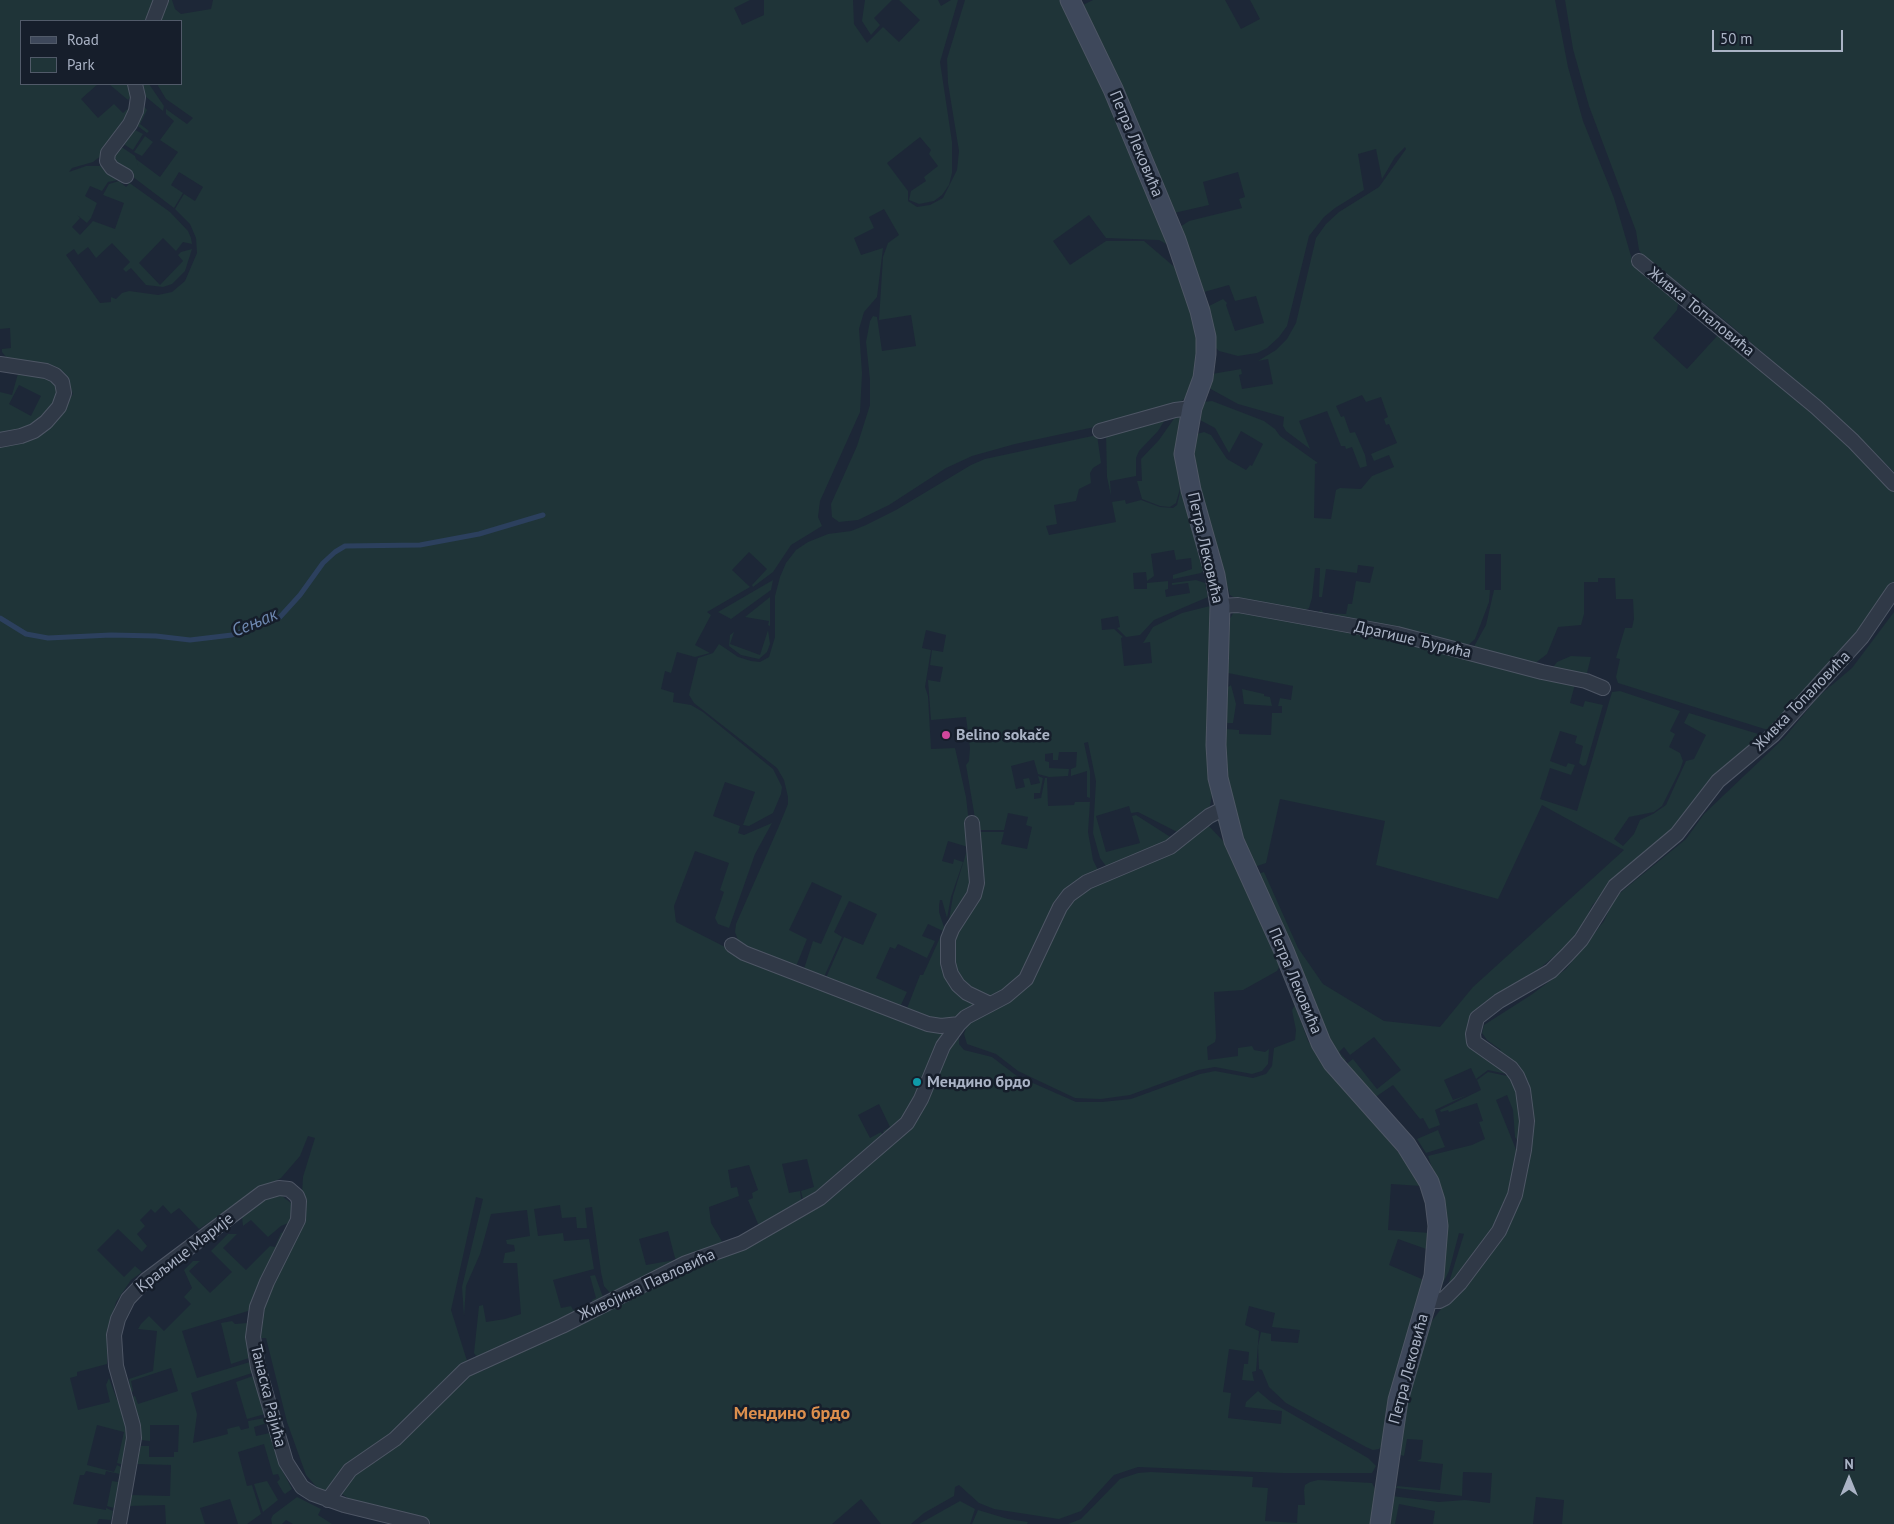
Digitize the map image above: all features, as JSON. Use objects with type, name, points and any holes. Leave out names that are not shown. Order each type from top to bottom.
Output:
[{"type":"street","points":[[153,20],[161,0]]},
{"type":"street","name":"Петра Лековића","points":[[1070,0],[1113,88],[1176,240],[1200,311],[1206,354],[1203,378],[1192,408],[1185,438],[1186,467],[1215,575],[1220,606],[1216,745],[1218,778],[1234,841],[1284,951],[1321,1043],[1333,1062],[1406,1145],[1429,1182],[1435,1201],[1438,1226],[1434,1276],[1398,1400],[1380,1524]]},
{"type":"street","points":[[126,176],[112,168],[108,161],[108,153],[130,124],[136,111],[138,97],[135,85]]},
{"type":"street","name":"Живка Топаловића","points":[[1639,261],[1816,407],[1853,441],[1894,484]]},
{"type":"street","points":[[0,364],[46,371],[55,375],[62,382],[64,393],[59,407],[46,422],[34,431],[21,436],[0,440]]},
{"type":"street","points":[[1100,432],[1175,410],[1192,408]]},
{"type":"street","name":"Живка Топаловића","points":[[1428,1301],[1439,1301],[1445,1298],[1460,1283],[1499,1231],[1515,1195],[1524,1150],[1527,1120],[1523,1090],[1517,1076],[1510,1068],[1474,1042],[1473,1034],[1476,1018],[1499,1001],[1551,971],[1567,955],[1581,940],[1615,886],[1678,834],[1718,781],[1773,735],[1862,637],[1894,590]]},
{"type":"street","name":"Драгише Ђурића","points":[[1220,606],[1238,605],[1397,634],[1542,672],[1586,681],[1603,688]]},
{"type":"street","name":"Живојина Павловића","points":[[328,1500],[350,1470],[395,1439],[465,1370],[562,1326],[686,1263],[742,1243],[820,1198],[907,1123],[921,1099],[943,1046],[959,1024],[966,1017],[1006,996],[1026,978],[1060,907],[1069,894],[1087,882],[1170,847],[1209,816],[1225,808]]},
{"type":"street","points":[[972,823],[977,884],[974,895],[950,934],[947,950],[948,963],[958,985],[967,993],[990,1004]]},
{"type":"street","points":[[732,945],[744,953],[928,1024],[941,1026],[959,1024]]},
{"type":"street","name":"Краљице Марије","points":[[119,1524],[134,1438],[133,1426],[116,1366],[114,1335],[118,1319],[128,1299],[146,1280],[262,1193],[271,1189],[289,1189]]},
{"type":"street","name":"Танаска Рајића","points":[[289,1189],[295,1193],[299,1201],[298,1220],[267,1282],[257,1307],[253,1337],[274,1426],[286,1462],[302,1487],[328,1500],[422,1524]]},
{"type":"green space","points":[[0,0],[155,0],[148,20],[20,20],[20,85],[97,85],[81,99],[98,118],[114,104],[123,113],[134,103],[133,109],[102,155],[93,162],[72,168],[69,172],[86,166],[100,166],[105,167],[118,180],[108,182],[102,191],[90,186],[85,196],[97,203],[91,218],[87,223],[77,215],[80,218],[72,227],[80,235],[93,221],[115,229],[124,203],[103,195],[109,184],[119,181],[126,187],[129,184],[124,179],[170,212],[188,231],[191,238],[192,244],[183,242],[176,251],[163,238],[139,263],[160,285],[183,261],[178,255],[181,252],[192,249],[185,271],[172,284],[163,287],[146,285],[131,268],[126,272],[123,269],[130,262],[112,243],[96,258],[88,247],[78,255],[74,249],[66,255],[100,303],[111,302],[111,297],[116,299],[122,293],[129,291],[158,295],[172,292],[185,281],[197,253],[196,238],[190,224],[175,209],[184,194],[195,201],[203,187],[179,172],[171,185],[183,193],[174,208],[112,161],[120,146],[135,156],[140,172],[136,159],[160,177],[178,152],[160,140],[174,121],[166,114],[166,109],[187,124],[193,118],[166,99],[158,85],[182,85],[182,20],[160,20],[165,0],[172,0],[175,9],[181,14],[211,9],[213,0],[750,0],[734,8],[742,25],[764,15],[764,0],[853,0],[854,24],[867,43],[883,27],[899,42],[920,20],[899,0],[938,0],[941,6],[951,0],[958,0],[940,62],[952,142],[952,173],[949,185],[942,195],[934,201],[919,204],[909,200],[911,191],[926,181],[924,177],[938,166],[929,154],[931,150],[920,137],[887,163],[908,191],[908,201],[917,207],[930,205],[943,198],[957,170],[959,151],[948,83],[947,59],[965,0],[1060,0],[1109,103],[1168,245],[1159,240],[1106,238],[1089,215],[1053,241],[1070,265],[1106,241],[1144,241],[1178,270],[1196,327],[1198,360],[1187,397],[1180,402],[1118,422],[1015,444],[972,456],[946,468],[889,505],[858,520],[839,522],[832,517],[831,504],[857,446],[870,405],[870,380],[866,342],[870,321],[873,316],[877,317],[882,351],[916,346],[911,315],[879,320],[883,257],[888,243],[899,235],[884,209],[869,217],[874,228],[854,238],[861,255],[883,248],[877,297],[864,312],[859,329],[862,373],[860,412],[820,501],[818,517],[822,526],[791,545],[773,572],[753,587],[752,585],[767,569],[749,552],[732,570],[750,587],[707,612],[711,615],[695,645],[710,653],[695,657],[677,652],[671,673],[665,671],[661,689],[674,693],[673,702],[691,705],[703,712],[773,769],[782,787],[773,813],[749,826],[743,825],[755,792],[725,782],[713,816],[740,826],[738,833],[744,835],[772,823],[755,854],[729,928],[718,924],[715,918],[724,892],[720,890],[729,863],[695,851],[674,906],[676,922],[727,948],[949,1028],[914,1104],[887,1138],[883,1131],[890,1127],[879,1104],[858,1115],[870,1138],[881,1132],[885,1139],[804,1204],[801,1191],[814,1187],[807,1159],[782,1164],[789,1193],[800,1191],[802,1205],[759,1226],[748,1200],[753,1198],[752,1193],[758,1190],[749,1165],[728,1170],[731,1188],[737,1187],[739,1196],[709,1207],[711,1223],[723,1243],[680,1263],[675,1258],[668,1231],[639,1239],[646,1265],[675,1260],[678,1263],[611,1294],[604,1286],[592,1207],[585,1208],[587,1228],[577,1228],[576,1217],[562,1218],[560,1205],[534,1209],[538,1236],[563,1233],[564,1241],[589,1239],[594,1269],[553,1280],[561,1308],[571,1306],[573,1310],[593,1304],[592,1300],[596,1298],[590,1276],[595,1275],[604,1300],[479,1360],[474,1353],[479,1306],[483,1305],[486,1322],[521,1314],[517,1263],[503,1263],[505,1253],[515,1251],[514,1245],[507,1244],[506,1240],[530,1236],[527,1210],[491,1214],[480,1254],[466,1286],[464,1316],[462,1287],[483,1199],[476,1197],[451,1310],[468,1364],[328,1492],[321,1492],[306,1475],[287,1422],[266,1338],[261,1338],[262,1310],[302,1195],[303,1177],[315,1138],[308,1136],[300,1156],[281,1178],[253,1193],[199,1229],[179,1208],[171,1214],[163,1205],[155,1213],[151,1209],[140,1220],[145,1226],[137,1234],[147,1246],[142,1252],[118,1229],[97,1250],[124,1277],[135,1266],[142,1272],[131,1280],[116,1302],[109,1327],[107,1364],[77,1372],[77,1376],[70,1378],[78,1410],[110,1402],[106,1385],[109,1378],[117,1400],[120,1402],[129,1433],[124,1465],[117,1463],[124,1432],[97,1425],[87,1465],[114,1472],[117,1465],[123,1468],[114,1508],[107,1506],[112,1481],[118,1482],[120,1474],[106,1471],[105,1475],[86,1471],[84,1475],[80,1475],[73,1504],[106,1510],[106,1508],[113,1511],[111,1520],[99,1519],[97,1524],[0,1524],[0,444],[53,419],[73,394],[67,380],[10,362],[2,352],[2,349],[11,348],[10,328],[0,329]]},
{"type":"green space","points":[[865,0],[892,0],[874,18],[880,25],[871,35],[862,21]]},
{"type":"green space","points":[[1093,0],[1225,0],[1241,29],[1260,19],[1250,0],[1555,0],[1568,67],[1583,121],[1614,198],[1633,263],[1674,298],[1678,304],[1677,310],[1653,338],[1687,369],[1718,335],[1756,364],[1854,451],[1894,492],[1894,584],[1860,632],[1771,731],[1618,683],[1616,677],[1620,659],[1616,658],[1625,628],[1632,628],[1634,619],[1633,599],[1616,599],[1615,578],[1598,578],[1598,582],[1584,582],[1584,614],[1581,625],[1558,627],[1547,654],[1534,664],[1472,650],[1486,625],[1494,590],[1501,590],[1501,554],[1485,554],[1485,590],[1490,590],[1489,602],[1475,639],[1467,646],[1318,614],[1322,610],[1323,613],[1346,614],[1348,604],[1352,604],[1356,581],[1370,583],[1374,567],[1358,565],[1357,573],[1326,569],[1322,597],[1319,597],[1320,568],[1315,568],[1312,598],[1309,608],[1303,611],[1240,601],[1230,595],[1205,513],[1193,454],[1197,434],[1204,432],[1211,435],[1227,459],[1246,470],[1250,465],[1252,466],[1263,444],[1241,431],[1229,453],[1215,428],[1200,420],[1204,402],[1212,401],[1264,421],[1275,429],[1280,436],[1318,463],[1315,464],[1314,518],[1331,519],[1336,490],[1340,488],[1361,489],[1372,476],[1394,467],[1389,455],[1374,461],[1371,454],[1397,443],[1389,424],[1386,425],[1384,419],[1388,417],[1381,397],[1366,402],[1362,395],[1336,406],[1341,417],[1344,416],[1350,433],[1355,432],[1365,455],[1367,466],[1360,468],[1352,447],[1346,449],[1345,446],[1341,446],[1327,411],[1299,421],[1310,449],[1286,431],[1283,426],[1284,417],[1238,404],[1209,388],[1212,374],[1241,369],[1242,374],[1239,375],[1242,389],[1273,384],[1268,359],[1258,361],[1276,350],[1287,339],[1296,323],[1316,238],[1326,224],[1339,212],[1379,187],[1406,149],[1405,147],[1395,157],[1382,179],[1376,149],[1358,154],[1364,190],[1324,217],[1309,236],[1287,326],[1279,337],[1267,348],[1257,353],[1238,356],[1219,351],[1216,348],[1209,306],[1223,299],[1227,303],[1226,305],[1235,331],[1264,323],[1256,296],[1235,301],[1229,285],[1204,292],[1180,227],[1189,221],[1242,208],[1239,199],[1245,197],[1238,172],[1203,182],[1209,205],[1174,213],[1083,5]]},
{"type":"green space","points":[[1565,0],[1894,0],[1894,472],[1846,425],[1735,329],[1685,288],[1645,260],[1639,250],[1636,231],[1589,106],[1573,49]]},
{"type":"green space","points":[[110,85],[129,85],[131,96],[128,100]]},
{"type":"green space","points":[[139,85],[150,85],[164,106],[163,111],[145,96]]},
{"type":"green space","points":[[142,104],[147,110],[140,124],[149,131],[147,133],[135,124]]},
{"type":"green space","points":[[135,130],[143,134],[133,150],[122,143]]},
{"type":"green space","points":[[145,136],[153,142],[142,156],[134,152]]},
{"type":"green space","points":[[19,370],[54,380],[58,395],[41,422],[0,436],[0,392],[12,395]],"holes":[[[19,385],[41,396],[31,416],[9,404]]]},
{"type":"green space","points":[[1178,413],[1182,413],[1176,454],[1181,485],[1176,503],[1170,507],[1160,506],[1142,499],[1137,481],[1142,481],[1141,459],[1159,440]]},
{"type":"green space","points":[[1168,415],[1158,431],[1139,451],[1136,458],[1136,476],[1110,481],[1111,496],[1107,477],[1106,434]]},
{"type":"green space","points":[[1097,435],[1101,463],[1093,468],[1090,473],[1091,483],[1079,489],[1076,501],[1054,505],[1057,524],[1046,526],[1049,535],[1116,522],[1112,502],[1125,500],[1126,504],[1141,500],[1160,507],[1173,508],[1177,505],[1181,488],[1203,571],[1173,579],[1173,575],[1192,569],[1191,558],[1176,560],[1174,550],[1151,554],[1154,576],[1147,581],[1146,572],[1133,573],[1134,589],[1147,589],[1147,583],[1168,581],[1168,589],[1165,590],[1166,597],[1190,593],[1188,583],[1172,585],[1172,583],[1196,580],[1205,583],[1208,597],[1154,620],[1140,635],[1126,637],[1117,628],[1120,627],[1118,616],[1101,619],[1102,630],[1114,629],[1123,637],[1121,638],[1124,666],[1152,663],[1150,642],[1143,643],[1153,627],[1182,613],[1210,606],[1212,673],[1208,745],[1212,795],[1210,806],[1193,827],[1183,835],[1138,812],[1131,813],[1129,806],[1096,816],[1106,852],[1140,843],[1132,816],[1136,815],[1175,840],[1141,859],[1109,870],[1100,858],[1093,833],[1096,781],[1088,742],[1084,743],[1090,771],[1090,798],[1087,797],[1087,771],[1071,776],[1071,769],[1076,767],[1077,752],[1059,752],[1058,760],[1053,760],[1053,753],[1045,754],[1045,761],[1049,762],[1049,768],[1069,769],[1068,776],[1049,777],[1038,774],[1034,760],[1011,766],[1016,789],[1025,787],[1023,779],[1029,778],[1031,785],[1040,783],[1038,776],[1043,778],[1040,793],[1034,793],[1034,799],[1041,798],[1045,778],[1047,778],[1048,806],[1090,802],[1088,832],[1093,860],[1100,874],[1084,881],[1061,898],[1030,961],[1016,984],[1008,990],[991,997],[984,996],[966,987],[955,974],[952,965],[951,942],[954,932],[970,909],[979,887],[981,877],[977,832],[1004,832],[1001,844],[1027,849],[1032,827],[1026,825],[1028,817],[1008,813],[1004,830],[977,830],[966,765],[969,761],[970,748],[966,717],[931,720],[928,680],[940,682],[943,667],[930,665],[932,650],[943,652],[946,635],[926,630],[922,648],[931,650],[925,687],[928,696],[931,749],[955,748],[966,797],[974,868],[973,892],[953,924],[949,920],[953,896],[968,847],[948,841],[942,861],[953,864],[954,859],[963,862],[951,897],[947,918],[942,900],[940,900],[939,905],[939,912],[945,930],[943,962],[954,985],[980,1003],[963,1014],[938,1021],[929,1021],[906,1011],[920,975],[923,975],[943,931],[928,924],[922,936],[935,941],[927,958],[898,944],[895,949],[890,947],[876,978],[907,992],[899,1009],[825,980],[844,937],[863,945],[877,914],[849,901],[834,932],[842,937],[823,979],[803,972],[813,941],[821,944],[842,896],[812,882],[789,930],[807,939],[795,969],[760,956],[740,946],[735,932],[736,924],[779,826],[788,804],[788,797],[784,780],[777,768],[694,703],[689,695],[698,658],[713,653],[719,644],[738,657],[751,661],[760,662],[769,657],[775,637],[775,596],[780,577],[786,563],[796,550],[808,542],[828,534],[851,531],[866,525],[896,510],[971,465],[985,459]]},
{"type":"green space","points":[[773,580],[771,590],[731,619],[718,612]]},
{"type":"green space","points":[[770,597],[770,626],[768,625],[769,621],[745,617]]},
{"type":"green space","points":[[1238,610],[1368,632],[1575,684],[1570,703],[1583,707],[1585,701],[1603,705],[1586,765],[1583,766],[1579,763],[1583,746],[1575,743],[1577,736],[1560,731],[1550,761],[1566,767],[1568,763],[1575,765],[1571,775],[1550,768],[1540,799],[1577,811],[1612,692],[1620,691],[1680,711],[1670,731],[1675,734],[1669,747],[1680,753],[1683,761],[1680,770],[1662,806],[1654,812],[1629,817],[1614,839],[1623,846],[1634,834],[1640,820],[1653,814],[1666,805],[1686,761],[1694,759],[1706,735],[1684,723],[1689,713],[1765,736],[1679,825],[1608,886],[1592,906],[1580,930],[1563,949],[1468,1028],[1511,1075],[1488,1070],[1476,1079],[1471,1068],[1444,1080],[1453,1100],[1467,1095],[1435,1110],[1440,1125],[1429,1129],[1423,1118],[1420,1119],[1393,1085],[1374,1098],[1345,1065],[1353,1059],[1377,1089],[1401,1070],[1374,1037],[1350,1055],[1344,1047],[1339,1052],[1346,1060],[1343,1063],[1330,1044],[1257,874],[1264,872],[1298,948],[1323,984],[1384,1021],[1440,1027],[1473,987],[1624,850],[1542,805],[1498,899],[1376,865],[1385,821],[1280,799],[1266,863],[1254,867],[1241,833],[1226,775],[1225,729],[1239,730],[1239,734],[1271,735],[1272,713],[1282,713],[1282,706],[1278,706],[1280,698],[1291,700],[1293,686],[1228,673],[1229,620],[1234,612]]},
{"type":"green space","points":[[1894,612],[1894,1524],[1562,1524],[1564,1500],[1536,1497],[1533,1524],[1433,1524],[1435,1511],[1399,1504],[1395,1524],[1389,1524],[1392,1496],[1439,1502],[1465,1500],[1490,1503],[1492,1473],[1463,1472],[1462,1496],[1396,1488],[1397,1486],[1440,1490],[1443,1464],[1417,1461],[1421,1459],[1423,1440],[1407,1439],[1404,1456],[1398,1454],[1404,1412],[1429,1325],[1509,1218],[1528,1093],[1495,1053],[1501,1050],[1487,1040],[1482,1033],[1484,1025],[1531,995],[1566,969],[1604,921],[1615,897],[1686,839],[1704,814],[1785,737],[1819,696],[1852,668]]},
{"type":"green space","points":[[768,630],[770,644],[767,652],[759,659],[741,655],[729,646],[730,635],[734,632],[730,644],[760,655]]},
{"type":"green space","points":[[1571,656],[1591,657],[1586,677],[1551,670],[1557,662]]},
{"type":"green space","points":[[1231,685],[1236,704],[1233,723],[1227,723],[1225,727],[1228,687]]},
{"type":"green space","points":[[1242,689],[1270,697],[1272,706],[1244,704]]},
{"type":"green space","points":[[1207,824],[1226,844],[1278,959],[1279,967],[1277,971],[1243,990],[1214,992],[1216,1038],[1215,1042],[1207,1047],[1208,1060],[1238,1056],[1238,1048],[1252,1046],[1254,1050],[1265,1052],[1269,1049],[1268,1064],[1262,1071],[1252,1074],[1215,1067],[1198,1070],[1130,1095],[1101,1099],[1075,1098],[1018,1071],[996,1054],[967,1044],[964,1034],[968,1023],[1013,996],[1069,902],[1082,891]]},
{"type":"green space","points":[[1295,1005],[1308,1041],[1337,1080],[1404,1159],[1421,1186],[1391,1184],[1388,1230],[1430,1233],[1429,1250],[1398,1239],[1389,1265],[1424,1280],[1383,1444],[1379,1449],[1373,1450],[1366,1447],[1286,1403],[1269,1387],[1262,1370],[1259,1369],[1258,1346],[1261,1332],[1271,1334],[1271,1341],[1298,1343],[1300,1330],[1272,1327],[1275,1313],[1249,1306],[1245,1325],[1259,1331],[1256,1371],[1252,1372],[1254,1381],[1242,1380],[1244,1364],[1248,1364],[1249,1352],[1229,1349],[1223,1392],[1231,1393],[1228,1418],[1281,1424],[1282,1411],[1245,1407],[1246,1402],[1258,1391],[1271,1402],[1368,1458],[1376,1466],[1372,1473],[1283,1473],[1138,1467],[1114,1475],[1081,1511],[1059,1519],[994,1509],[979,1503],[959,1485],[955,1487],[954,1496],[924,1513],[911,1524],[881,1524],[861,1499],[832,1524],[432,1524],[348,1498],[339,1492],[347,1485],[348,1480],[467,1375],[480,1370],[483,1371],[500,1358],[687,1268],[741,1248],[890,1144],[941,1058],[959,1033],[959,1044],[964,1050],[992,1057],[1017,1076],[1076,1102],[1102,1102],[1131,1099],[1200,1074],[1215,1071],[1253,1078],[1266,1074],[1272,1066],[1274,1048],[1295,1040],[1296,1030],[1292,1010]]},
{"type":"green space","points":[[1488,1072],[1512,1077],[1520,1093],[1521,1146],[1515,1137],[1513,1110],[1507,1095],[1496,1100],[1519,1157],[1518,1167],[1499,1224],[1446,1292],[1464,1234],[1459,1233],[1449,1271],[1439,1291],[1442,1198],[1428,1156],[1472,1145],[1485,1139],[1479,1122],[1483,1121],[1477,1103],[1449,1112],[1448,1110],[1441,1112],[1440,1110],[1481,1090],[1477,1080]]},
{"type":"green space","points":[[1438,1130],[1445,1147],[1426,1153],[1417,1139]]},
{"type":"green space","points":[[276,1195],[282,1196],[291,1203],[293,1208],[291,1222],[281,1226],[268,1237],[251,1220],[243,1226],[242,1217],[268,1198]]},
{"type":"green space","points":[[289,1230],[248,1311],[182,1331],[197,1378],[250,1362],[252,1373],[191,1393],[197,1414],[193,1443],[228,1434],[227,1429],[239,1426],[241,1430],[249,1428],[248,1421],[265,1418],[267,1423],[254,1427],[256,1436],[270,1433],[281,1468],[292,1489],[285,1494],[283,1492],[277,1482],[280,1479],[278,1474],[273,1475],[264,1444],[238,1452],[247,1486],[252,1485],[261,1514],[247,1524],[238,1524],[230,1499],[200,1508],[205,1524],[166,1524],[165,1505],[128,1506],[130,1495],[170,1496],[171,1465],[136,1464],[141,1446],[149,1446],[149,1457],[174,1457],[174,1452],[178,1452],[179,1425],[150,1425],[150,1441],[141,1440],[131,1397],[135,1396],[138,1404],[178,1391],[171,1368],[131,1381],[133,1391],[130,1393],[129,1379],[153,1371],[157,1331],[138,1329],[149,1316],[164,1331],[191,1304],[184,1297],[192,1288],[184,1270],[193,1261],[200,1261],[189,1271],[210,1293],[232,1272],[211,1251],[228,1234],[237,1234],[223,1248],[246,1270],[270,1246],[275,1247],[281,1233]]},
{"type":"green space","points":[[232,1321],[235,1324],[247,1323],[249,1358],[231,1364],[221,1323]]},
{"type":"green space","points":[[253,1376],[265,1414],[247,1419],[236,1382]]},
{"type":"green space","points":[[1138,1473],[1253,1477],[1252,1487],[1268,1488],[1265,1521],[1297,1523],[1298,1505],[1305,1505],[1305,1485],[1310,1482],[1318,1480],[1372,1483],[1375,1489],[1371,1524],[1068,1524],[1081,1519],[1120,1479]]},
{"type":"green space","points":[[267,1481],[278,1500],[263,1512],[254,1484]]},
{"type":"green space","points":[[297,1497],[321,1509],[318,1515],[332,1524],[293,1524],[286,1520],[282,1524],[272,1524],[271,1519],[273,1515]]},
{"type":"green space","points":[[960,1501],[975,1509],[970,1524],[919,1524]]},
{"type":"green space","points":[[978,1510],[1008,1519],[1028,1522],[1027,1524],[972,1524]]},
{"type":"waterway","name":"Сењак","points":[[0,618],[26,634],[48,638],[111,635],[156,636],[190,640],[232,635],[280,617],[300,595],[323,563],[345,546],[420,545],[479,534],[543,515]]},
{"type":"place","name":"Belino sokače","points":[[946,735]]},
{"type":"place","name":"Мендино брдо","points":[[917,1082]]},
{"type":"district","name":"Мендино брдо","points":[[792,1414]]}]
